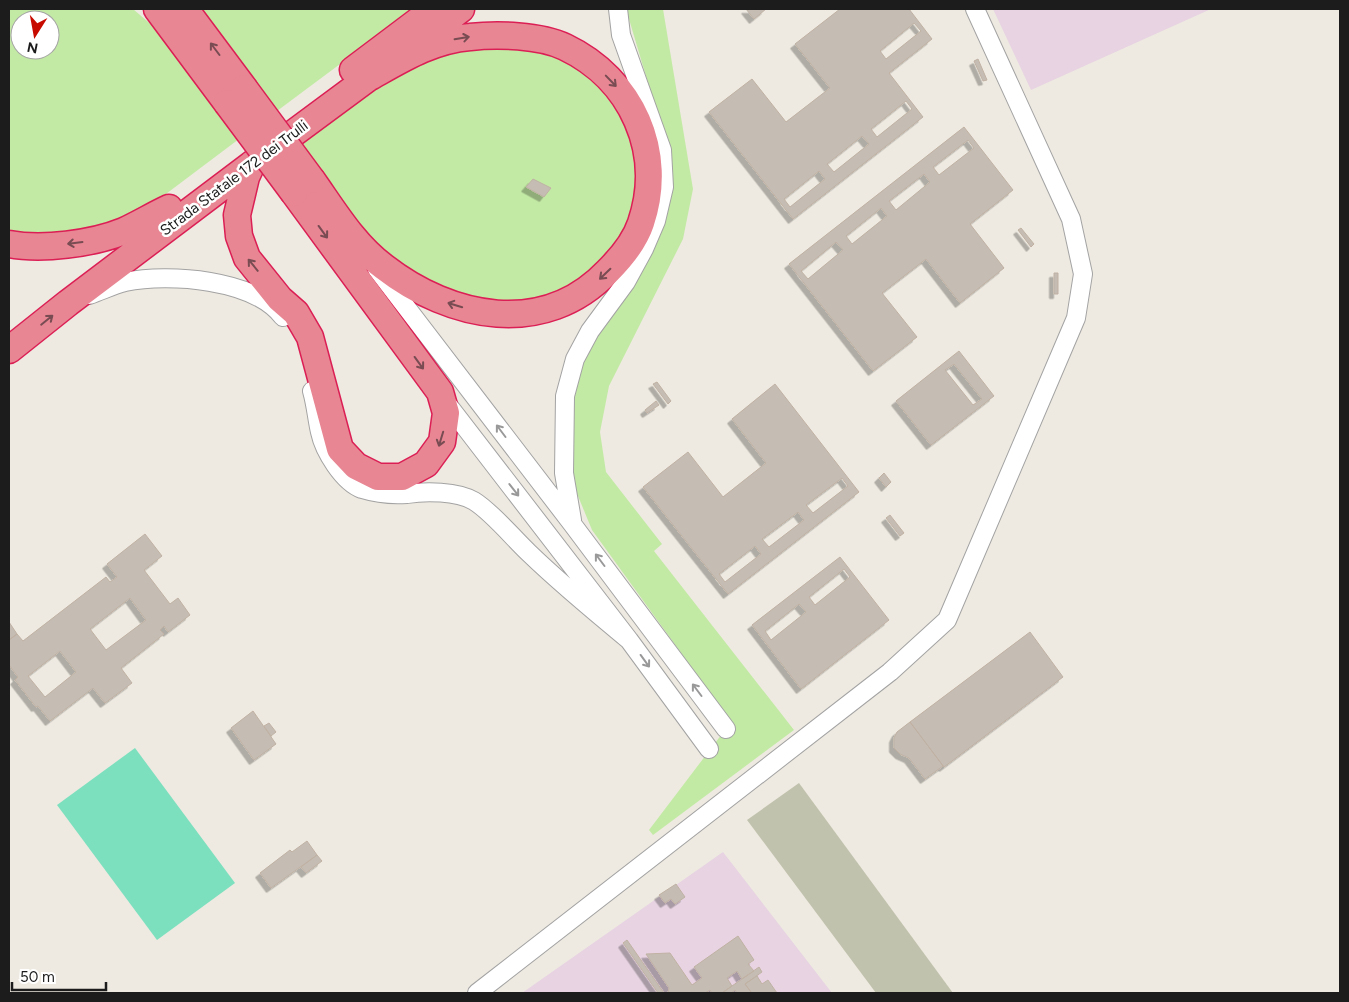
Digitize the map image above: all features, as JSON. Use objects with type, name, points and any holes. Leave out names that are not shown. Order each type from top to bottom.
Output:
[{"type":"highway","points":[[144,9],[198,66],[236,95]]},
{"type":"highway","points":[[157,9],[198,66]]},
{"type":"highway","points":[[185,9],[236,95],[303,187],[441,396],[446,412],[442,442],[426,464],[402,477],[378,477],[356,466],[340,449],[310,337],[296,313],[280,299],[246,258],[239,236],[237,215],[246,177],[252,164]]},
{"type":"highway","name":"Strada Statale 172 dei Trulli","points":[[9,327],[434,9]]},
{"type":"highway","name":"Strada Statale 172 dei Trulli","points":[[9,350],[252,164],[461,9]]},
{"type":"highway","points":[[303,187],[360,247],[384,268],[402,280],[449,304],[494,314],[519,314],[545,310],[586,292],[621,258],[632,242],[641,224],[647,188],[646,148],[640,125],[626,97],[609,78],[587,59],[564,46],[536,39],[505,36],[469,37],[438,42],[420,49],[370,77]]},
{"type":"highway","points":[[9,244],[38,246],[82,242],[106,237],[123,231],[169,208]]},
{"type":"street","points":[[573,524],[569,513],[564,473],[565,396],[575,359],[590,331],[626,282],[644,249],[656,221],[664,188],[662,150],[621,35],[618,9]]},
{"type":"street","points":[[477,993],[890,672],[947,620],[1076,318],[1083,274],[1071,219],[975,9]]},
{"type":"street","points":[[360,247],[573,524],[726,729]]},
{"type":"street","points":[[68,303],[124,282],[170,279],[194,279],[217,282],[261,299],[278,311],[294,332],[301,348],[315,400],[320,434],[334,464],[344,476],[361,488],[396,495],[419,492],[436,493],[454,495],[473,501],[578,598],[629,640]]},
{"type":"street","points":[[441,396],[629,640],[710,749]]},
{"type":"shaded area","points":[[993,9],[1211,9],[1031,90]]},
{"type":"shaded area","points":[[799,783],[953,993],[876,993],[747,820]]},
{"type":"shaded area","points":[[723,852],[832,993],[522,993]]},
{"type":"green space","points":[[9,9],[133,9],[160,32],[243,136],[134,218],[97,233],[9,237]]},
{"type":"green space","points":[[200,9],[414,9],[277,111]]},
{"type":"green space","points":[[626,9],[663,9],[693,189],[683,239],[609,386],[600,432],[606,472],[662,544],[654,551],[794,730],[653,835],[649,830],[731,722],[592,530],[571,479],[565,428],[582,358],[652,246],[665,140]]},
{"type":"green space","points":[[500,40],[584,65],[634,125],[638,207],[593,279],[524,309],[421,285],[367,235],[302,144],[402,69],[423,56]]},
{"type":"green space","points":[[135,748],[235,883],[157,940],[57,805]]},
{"type":"building","points":[[746,9],[766,9],[754,19]]},
{"type":"building","points":[[840,9],[909,9],[932,39],[889,73],[923,117],[793,219],[709,112],[752,79],[786,122],[830,88],[795,44]],"holes":[[[914,23],[921,31],[886,59],[880,51]],[[906,101],[912,109],[877,137],[871,129]],[[862,136],[869,144],[834,172],[827,164]],[[819,171],[825,179],[790,207],[784,199]]]},
{"type":"building","points":[[978,59],[987,80],[983,81],[974,61]]},
{"type":"building","points":[[964,127],[1013,190],[970,224],[1004,268],[960,303],[926,259],[882,293],[917,337],[873,371],[789,264]],"holes":[[[968,140],[974,148],[939,175],[933,167]],[[924,174],[930,182],[896,210],[889,201]],[[881,208],[887,216],[852,244],[846,236]],[[836,242],[843,250],[808,279],[801,271]]]},
{"type":"building","points":[[533,179],[551,188],[544,197],[526,187]]},
{"type":"building","points":[[1021,228],[1034,244],[1031,247],[1018,230]]},
{"type":"building","points":[[1054,273],[1058,273],[1058,294],[1054,294]]},
{"type":"building","points":[[959,351],[994,396],[931,445],[896,401]],"holes":[[[954,364],[982,399],[973,405],[945,370]]]},
{"type":"building","points":[[657,382],[671,401],[668,404],[653,384]]},
{"type":"building","points":[[775,384],[859,492],[728,594],[643,487],[688,452],[723,497],[766,463],[732,419]],"holes":[[[842,478],[848,486],[813,513],[806,505]],[[798,512],[804,520],[769,547],[762,539]],[[755,546],[761,554],[725,582],[719,574]]]},
{"type":"building","points":[[656,401],[659,405],[647,413],[645,410]]},
{"type":"building","points":[[884,473],[891,482],[886,487],[879,478]]},
{"type":"building","points":[[890,515],[904,533],[900,536],[886,518]]},
{"type":"building","points":[[145,534],[162,556],[144,570],[170,604],[178,598],[190,615],[168,632],[164,626],[160,630],[164,634],[121,668],[132,683],[105,703],[93,688],[50,721],[38,706],[36,707],[15,680],[18,677],[9,665],[9,640],[17,634],[23,641],[106,577],[110,582],[117,577],[107,564]],"holes":[[[130,598],[146,620],[106,650],[90,629]],[[60,651],[76,672],[45,697],[28,676]]]},
{"type":"building","points":[[840,557],[889,620],[801,689],[752,625]],"holes":[[[844,569],[850,577],[815,605],[809,597]],[[799,604],[806,612],[771,640],[765,631]]]},
{"type":"building","points":[[9,622],[17,634],[9,640]]},
{"type":"building","points":[[1030,632],[1063,677],[944,767],[910,722]]},
{"type":"building","points":[[253,711],[276,744],[254,760],[231,728]]},
{"type":"building","points":[[910,722],[943,766],[925,779],[909,758],[900,754],[894,748],[894,738],[897,732]]},
{"type":"building","points":[[269,723],[276,732],[271,736],[264,726]]},
{"type":"building","points":[[307,841],[317,855],[271,888],[260,873],[290,850],[292,852]]},
{"type":"building","points":[[317,855],[322,861],[306,873],[301,867]]},
{"type":"building","points":[[676,884],[685,897],[675,904],[671,899],[665,903],[659,895]]},
{"type":"building","points":[[738,936],[754,960],[748,964],[754,971],[742,979],[737,971],[727,978],[732,986],[722,993],[712,993],[710,990],[705,993],[668,993],[669,988],[646,954],[670,953],[692,985],[702,978],[694,967]]},
{"type":"building","points":[[627,940],[664,993],[658,993],[623,943]]},
{"type":"building","points":[[759,967],[762,972],[745,984],[751,992],[737,993],[735,990],[731,993],[722,993]]},
{"type":"building","points":[[757,976],[762,984],[768,980],[777,993],[749,993],[751,992],[745,984]]}]
